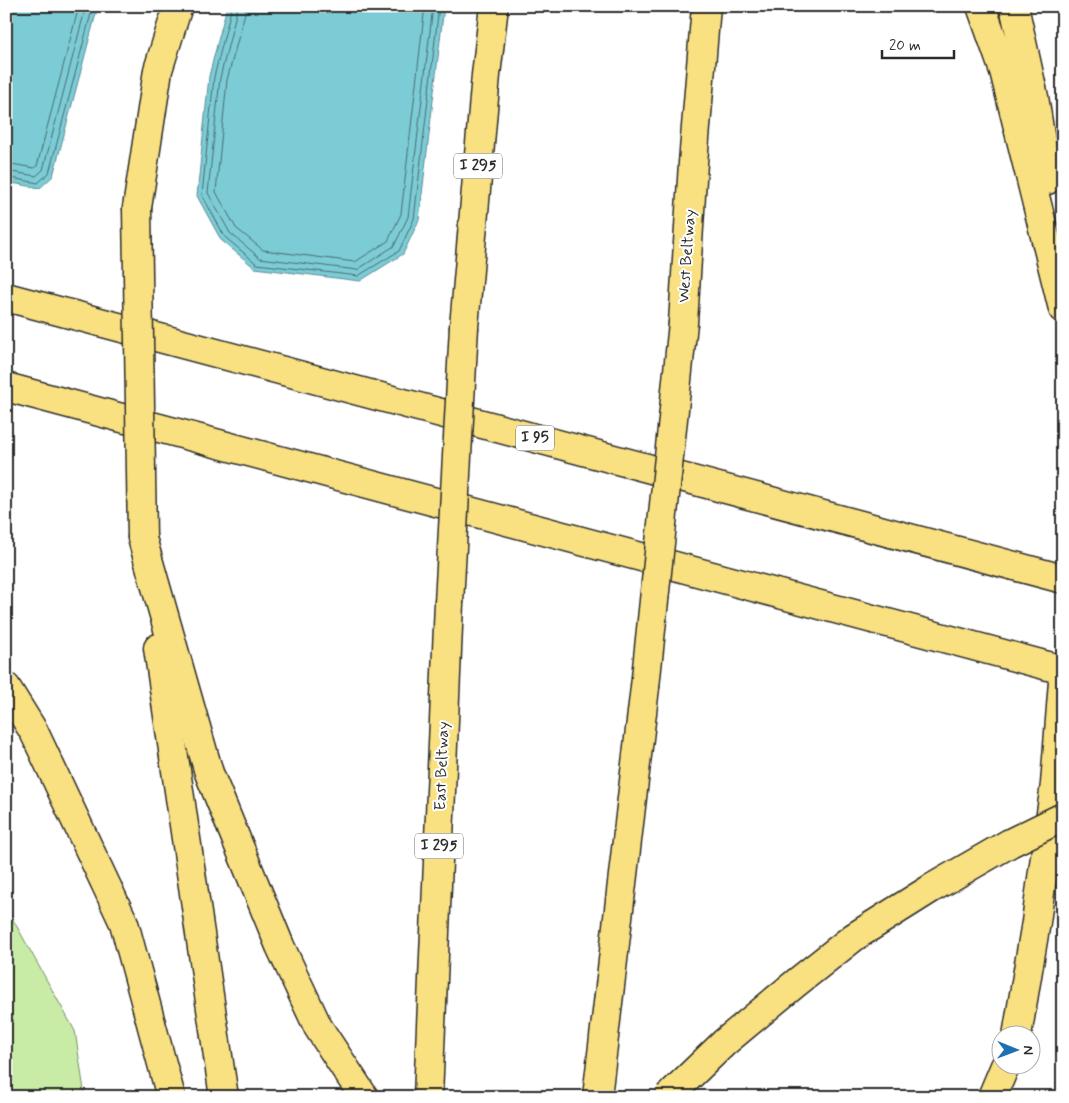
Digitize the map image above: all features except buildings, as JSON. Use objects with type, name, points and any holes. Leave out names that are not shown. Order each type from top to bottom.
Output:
[{"type":"highway","points":[[178,6],[158,70],[137,208],[142,538],[224,1097]]},
{"type":"highway","name":"East Beltway","points":[[428,1093],[449,603],[464,327],[486,75],[494,6]]},
{"type":"highway","name":"West Beltway","points":[[597,1097],[644,688],[683,323],[693,163],[706,6]]},
{"type":"highway","points":[[981,6],[1004,71],[1063,308]]},
{"type":"highway","points":[[1014,6],[1034,97],[1063,288]]},
{"type":"highway","name":"I 95","points":[[6,297],[1063,579]]},
{"type":"highway","points":[[6,386],[1063,670]]},
{"type":"highway","points":[[142,538],[208,773],[280,946],[318,1027],[364,1097]]},
{"type":"highway","points":[[1019,1026],[1036,922],[1055,784],[1063,682]]},
{"type":"highway","points":[[6,687],[34,732],[124,923],[171,1097]]},
{"type":"highway","points":[[668,1097],[725,1042],[854,937],[932,888],[1010,843],[1063,817]]},
{"type":"highway","points":[[992,1097],[1001,1076]]},
{"type":"highway","points":[[1007,1097],[1010,1076]]},
{"type":"green space","points":[[6,907],[75,1031],[85,1097],[6,1097]]},
{"type":"water","points":[[6,6],[98,6],[53,176],[40,188],[6,182]]},
{"type":"water","points":[[227,6],[444,6],[419,220],[403,254],[360,281],[255,268],[221,240],[197,196],[209,76]]}]
